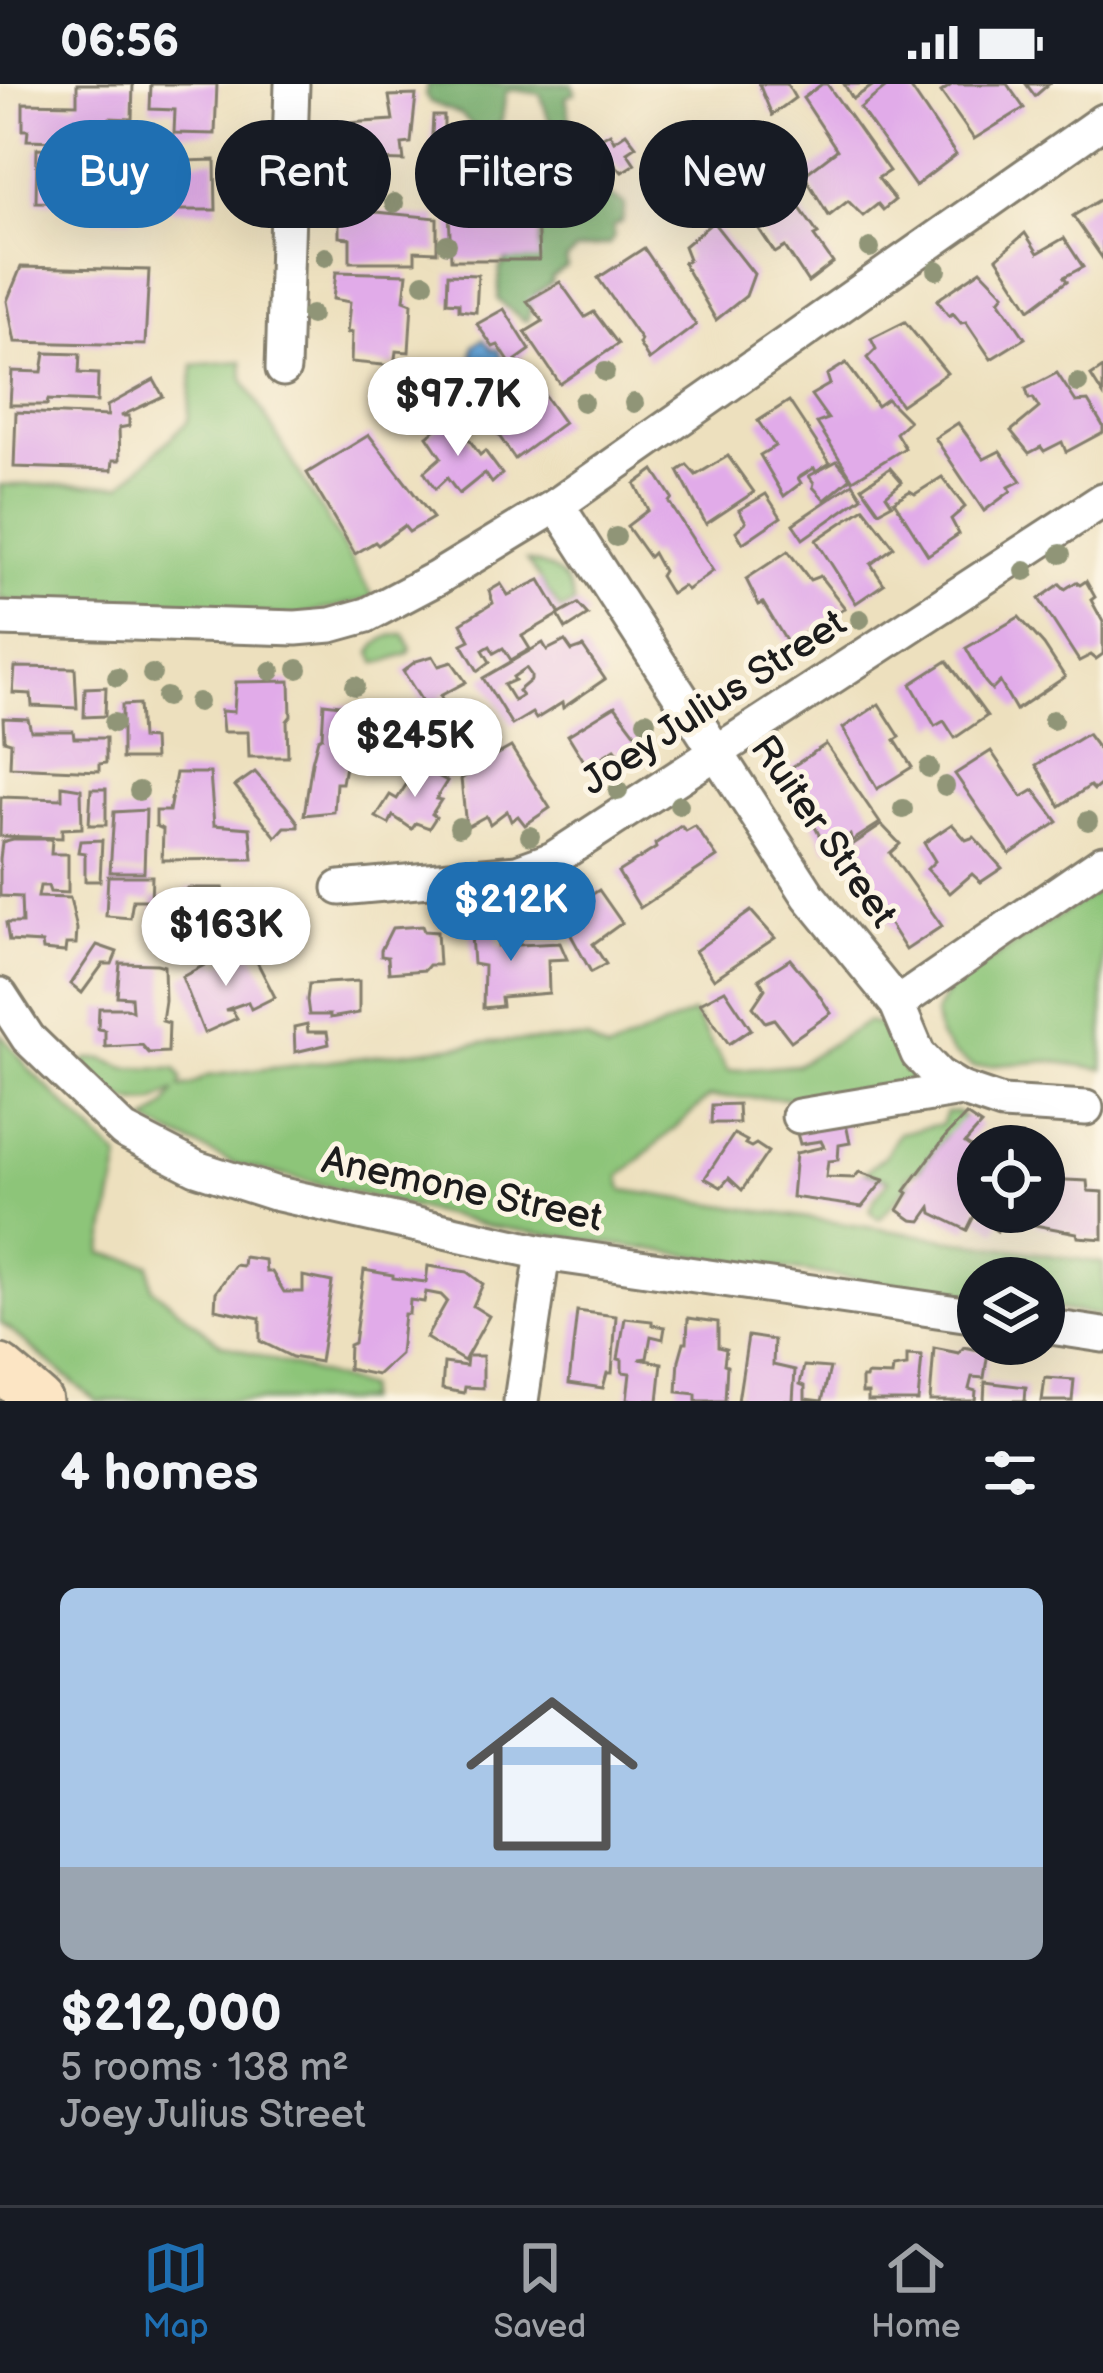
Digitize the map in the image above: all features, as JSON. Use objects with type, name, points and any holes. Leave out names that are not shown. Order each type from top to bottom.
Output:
[{"type":"main road","points":[[0,1369],[39,1401]]},
{"type":"street","points":[[283,369],[292,84]]},
{"type":"street","points":[[0,619],[296,628],[367,615],[557,505],[1103,121]]},
{"type":"street","name":"Joey Julius Street","points":[[340,888],[517,872],[554,859],[1103,500]]},
{"type":"street","name":"Ruiter Street","points":[[557,505],[809,896],[897,1004],[918,1054],[938,1075],[961,1089],[1002,1103],[1086,1108]]},
{"type":"street","points":[[897,1004],[1103,862]]},
{"type":"street","name":"Anemone Street","points":[[0,995],[28,1038],[124,1131],[196,1168],[296,1198],[543,1253],[957,1313]]},
{"type":"street","points":[[799,1116],[961,1089]]},
{"type":"street","points":[[521,1401],[543,1253]]},
{"type":"street","points":[[1065,1329],[1103,1335]]},
{"type":"green space","points":[[428,84],[573,84],[575,93],[566,97],[570,120],[549,120],[540,94],[506,92],[502,120],[467,120],[425,95]]},
{"type":"green space","points":[[615,198],[625,205],[622,222],[615,225]]},
{"type":"green space","points":[[541,228],[613,228],[610,244],[576,250],[566,260],[567,267],[535,294],[538,298],[528,321],[498,300],[500,268],[518,249],[540,245]]},
{"type":"green space","points":[[242,361],[243,379],[374,598],[294,617],[0,599],[0,485],[122,485],[188,421],[193,365]]},
{"type":"green space","points":[[527,561],[558,574],[574,603],[561,610]]},
{"type":"green space","points":[[405,634],[411,650],[407,655],[377,663],[371,653],[377,645]]},
{"type":"green space","points":[[1103,887],[1103,1069],[1050,1061],[973,1067],[953,1053],[939,1036],[935,1014],[949,988]]},
{"type":"green space","points":[[693,1013],[728,1071],[797,1065],[867,1022],[889,1027],[916,1082],[849,1099],[709,1097],[620,1177],[623,1190],[1064,1257],[957,1257],[957,1294],[489,1226],[233,1163],[146,1122],[165,1107],[175,1090],[155,1102],[136,1103],[99,1092],[79,1068],[87,1059],[104,1059],[125,1068],[176,1069],[182,1079],[180,1087],[207,1076],[491,1042],[587,1039],[607,1052]]},
{"type":"green space","points":[[0,1033],[30,1070],[120,1159],[102,1253],[149,1264],[152,1288],[221,1344],[366,1388],[365,1401],[96,1401],[0,1322]]},
{"type":"green space","points":[[946,1112],[964,1117],[955,1135],[946,1136],[925,1165],[907,1177],[909,1184],[881,1218],[876,1218],[870,1211],[889,1180],[865,1172],[885,1156],[899,1133],[941,1124]]},
{"type":"green space","points":[[1065,1257],[1103,1263],[1103,1316],[1065,1310]]},
{"type":"water","points":[[483,339],[493,350],[498,349],[506,370],[497,375],[486,376],[472,356],[474,345]]},
{"type":"building","points":[[77,84],[133,84],[132,119],[36,120],[36,140],[27,140],[23,103],[77,104]]},
{"type":"building","points":[[151,84],[217,84],[215,134],[191,133],[191,120],[175,120],[175,110],[150,109]]},
{"type":"building","points":[[759,84],[787,84],[795,98],[772,115]]},
{"type":"building","points":[[827,84],[889,171],[878,178],[895,200],[883,210],[878,204],[863,216],[848,201],[829,216],[808,182],[808,172],[837,150],[803,98]]},
{"type":"building","points":[[844,84],[875,84],[853,99]]},
{"type":"building","points":[[890,84],[908,84],[956,155],[915,186],[860,108]]},
{"type":"building","points":[[953,84],[1007,84],[1024,108],[974,139],[941,92]]},
{"type":"building","points":[[1026,84],[1049,84],[1035,96]]},
{"type":"building","points":[[416,95],[411,143],[402,144],[404,161],[391,161],[389,96]]},
{"type":"building","points":[[626,133],[636,146],[627,152],[635,164],[622,172],[615,164],[615,140]]},
{"type":"building","points":[[215,160],[215,210],[191,210],[191,161]]},
{"type":"building","points":[[1103,198],[1103,259],[1073,216]]},
{"type":"building","points":[[391,213],[415,216],[415,228],[437,228],[437,252],[415,251],[415,262],[350,262],[350,238],[339,237],[339,228],[391,228]]},
{"type":"building","points":[[808,220],[833,263],[808,282],[785,247],[775,253],[758,228],[808,228]]},
{"type":"building","points":[[450,228],[538,228],[539,260],[451,260]]},
{"type":"building","points":[[706,228],[718,228],[754,274],[746,296],[716,320],[683,263],[689,259],[684,246]]},
{"type":"building","points":[[1025,233],[1038,253],[1064,238],[1083,267],[1064,277],[1067,281],[1030,309],[997,258]]},
{"type":"building","points":[[644,248],[696,325],[649,360],[641,340],[598,278]]},
{"type":"building","points":[[21,267],[149,270],[145,345],[15,342],[7,301]]},
{"type":"building","points":[[981,270],[1004,294],[999,300],[1025,338],[991,359],[966,322],[961,323],[953,313],[949,316],[937,300]]},
{"type":"building","points":[[336,272],[407,274],[404,300],[412,303],[409,352],[396,351],[394,366],[351,362],[350,302],[333,299]]},
{"type":"building","points":[[448,274],[478,275],[476,312],[459,310],[459,303],[447,302]]},
{"type":"building","points":[[560,282],[585,317],[594,312],[618,344],[560,384],[525,332],[543,321],[527,301]]},
{"type":"building","points":[[504,309],[530,350],[516,360],[522,368],[516,372],[477,324]]},
{"type":"building","points":[[905,322],[947,373],[901,405],[867,358],[876,349],[871,339]]},
{"type":"building","points":[[45,353],[80,354],[79,373],[98,374],[97,402],[48,400],[47,405],[10,405],[12,371],[42,372]]},
{"type":"building","points":[[846,363],[877,406],[887,399],[909,421],[896,433],[905,448],[853,480],[817,423],[828,419],[811,395],[830,384],[827,375]]},
{"type":"building","points":[[1103,368],[1103,395],[1091,376]]},
{"type":"building","points":[[1057,373],[1076,402],[1088,401],[1103,432],[1066,452],[1062,442],[1029,453],[1011,431],[1039,408],[1026,389]]},
{"type":"building","points":[[502,375],[518,402],[539,388],[564,423],[515,459],[476,394]]},
{"type":"building","points":[[154,380],[163,396],[121,416],[129,416],[129,426],[119,428],[120,460],[113,460],[112,470],[14,467],[16,412],[108,416],[107,406]]},
{"type":"building","points":[[789,401],[830,463],[798,478],[801,483],[784,496],[760,455],[775,446],[758,421]]},
{"type":"building","points":[[453,416],[480,455],[485,451],[502,474],[492,483],[485,473],[459,494],[447,478],[435,489],[424,472],[441,457],[427,436]]},
{"type":"building","points":[[958,423],[984,459],[1000,451],[1021,481],[984,511],[935,438]]},
{"type":"building","points":[[369,435],[433,518],[409,532],[404,526],[355,554],[307,473]]},
{"type":"building","points":[[728,456],[754,492],[706,524],[678,471],[687,465],[696,475]]},
{"type":"building","points":[[837,461],[851,478],[825,500],[809,476]]},
{"type":"building","points":[[890,468],[902,482],[886,495],[892,504],[879,511],[862,487]]},
{"type":"building","points":[[654,470],[713,571],[687,590],[683,586],[671,594],[653,553],[649,557],[627,526],[648,510],[635,484]]},
{"type":"building","points":[[942,477],[965,507],[951,519],[959,534],[928,555],[894,501]]},
{"type":"building","points":[[853,483],[862,497],[803,539],[793,524]]},
{"type":"building","points":[[766,494],[781,517],[743,543],[736,531],[746,522],[739,510]]},
{"type":"building","points":[[864,508],[894,547],[871,564],[884,584],[856,603],[816,540]]},
{"type":"building","points":[[788,551],[810,580],[820,576],[845,608],[788,644],[746,579]]},
{"type":"building","points":[[540,580],[560,614],[522,636],[530,649],[511,660],[503,648],[494,653],[490,646],[483,650],[490,662],[478,671],[462,644],[470,640],[461,623],[493,603],[489,591],[501,584],[508,595]]},
{"type":"building","points":[[1086,581],[1103,622],[1103,654],[1079,661],[1039,599],[1060,584],[1065,589]]},
{"type":"building","points":[[578,604],[588,615],[566,629],[558,615]]},
{"type":"building","points":[[1019,617],[1065,677],[1016,710],[1000,682],[992,690],[985,682],[966,648]]},
{"type":"building","points":[[565,641],[572,651],[583,647],[605,679],[563,708],[562,703],[536,719],[532,713],[512,725],[483,678],[543,643],[547,650]],"holes":[[[526,668],[531,675],[518,691],[522,696],[514,701],[504,685]]]},
{"type":"building","points":[[433,656],[439,666],[452,662],[466,682],[440,696],[451,712],[435,722],[403,671]]},
{"type":"building","points":[[947,661],[987,716],[955,738],[944,721],[935,726],[911,684]]},
{"type":"building","points":[[15,667],[75,668],[77,708],[32,706],[31,694],[13,693]]},
{"type":"building","points":[[290,681],[288,757],[249,757],[248,732],[223,732],[221,711],[234,712],[236,682]]},
{"type":"building","points":[[106,687],[105,716],[84,717],[85,688]]},
{"type":"building","points":[[324,703],[357,707],[356,718],[384,720],[384,744],[397,743],[387,762],[359,757],[360,768],[345,766],[342,783],[336,783],[334,812],[304,815],[312,762],[322,737]]},
{"type":"building","points":[[139,704],[141,738],[153,739],[154,759],[122,759],[122,705]]},
{"type":"building","points":[[879,704],[912,767],[877,789],[843,728]]},
{"type":"building","points":[[615,706],[643,743],[621,757],[615,749],[587,766],[568,735]]},
{"type":"building","points":[[3,718],[28,719],[31,731],[73,731],[74,738],[106,738],[106,763],[99,764],[99,771],[10,767],[11,742],[4,740]]},
{"type":"building","points":[[1087,734],[1103,755],[1103,783],[1060,806],[1036,765]]},
{"type":"building","points":[[403,736],[450,736],[456,760],[436,760],[430,751],[402,753]]},
{"type":"building","points":[[826,744],[880,823],[827,850],[786,771]]},
{"type":"building","points":[[511,747],[550,808],[525,825],[518,816],[511,821],[507,811],[490,824],[486,816],[466,827],[461,779],[477,769],[473,760],[486,751],[493,757]]},
{"type":"building","points":[[991,751],[1022,797],[1034,790],[1058,822],[1010,854],[955,774]]},
{"type":"building","points":[[415,764],[447,781],[436,799],[441,800],[429,828],[416,823],[412,829],[393,816],[389,824],[376,817],[390,795],[397,799]]},
{"type":"building","points":[[255,772],[298,827],[285,827],[276,837],[235,786]]},
{"type":"building","points":[[176,773],[210,773],[214,825],[250,828],[253,859],[162,860],[163,829],[156,826],[156,811],[169,811]]},
{"type":"building","points":[[62,786],[81,789],[82,828],[62,829],[62,838],[0,836],[1,797],[62,799]]},
{"type":"building","points":[[91,789],[106,789],[106,825],[89,825]]},
{"type":"building","points":[[146,810],[144,872],[110,872],[114,812]]},
{"type":"building","points":[[952,824],[966,840],[974,837],[1002,868],[981,882],[972,874],[950,893],[927,869],[935,861],[924,843]]},
{"type":"building","points":[[882,825],[900,844],[890,853],[942,926],[906,950],[843,851]]},
{"type":"building","points":[[681,826],[686,831],[695,826],[717,857],[640,908],[618,872]]},
{"type":"building","points":[[52,839],[51,854],[68,854],[68,893],[40,886],[38,897],[70,898],[76,944],[66,944],[65,952],[43,950],[42,943],[9,941],[6,923],[22,923],[21,897],[0,896],[2,842]]},
{"type":"building","points":[[102,840],[100,881],[85,881],[80,841]]},
{"type":"building","points":[[108,876],[152,876],[151,900],[133,900],[130,918],[106,916]]},
{"type":"building","points":[[188,888],[223,888],[219,936],[152,934],[153,897],[185,894]]},
{"type":"building","points":[[599,890],[622,923],[593,944],[606,964],[591,972],[560,915]]},
{"type":"building","points":[[751,911],[775,938],[714,979],[695,951]]},
{"type":"building","points":[[496,919],[498,946],[560,943],[567,959],[548,960],[549,993],[501,997],[502,1006],[483,1008],[484,966],[473,964],[470,920]]},
{"type":"building","points":[[422,926],[424,931],[437,932],[439,965],[389,973],[388,957],[381,956],[381,950],[392,928]]},
{"type":"building","points":[[97,945],[117,952],[112,964],[103,964],[82,993],[71,984]]},
{"type":"building","points":[[252,952],[275,997],[251,1009],[248,1002],[225,1010],[232,1010],[237,1018],[204,1033],[182,977],[216,959],[218,965]]},
{"type":"building","points":[[790,959],[831,1013],[791,1041],[774,1019],[765,1022],[753,1007],[765,989],[759,979]]},
{"type":"building","points":[[120,963],[164,966],[162,1021],[169,1023],[168,1052],[149,1053],[142,1045],[105,1047],[105,1030],[98,1029],[99,1008],[132,1011],[131,997],[117,996]]},
{"type":"building","points":[[359,981],[359,1013],[330,1018],[309,1015],[309,984]]},
{"type":"building","points":[[725,990],[751,1029],[729,1044],[700,1003]]},
{"type":"building","points":[[307,1024],[308,1032],[327,1032],[329,1044],[295,1052],[294,1027]]},
{"type":"building","points":[[738,1104],[739,1123],[711,1123],[712,1105]]},
{"type":"building","points":[[966,1115],[981,1125],[957,1125],[957,1225],[932,1213],[931,1207],[921,1221],[912,1220],[898,1210],[905,1191],[946,1136]]},
{"type":"building","points":[[845,1119],[850,1143],[839,1145],[838,1160],[828,1161],[826,1177],[854,1178],[859,1172],[884,1180],[862,1207],[792,1197],[796,1153],[824,1147],[821,1141],[800,1144],[795,1126]]},
{"type":"building","points":[[734,1134],[745,1144],[756,1144],[768,1152],[742,1190],[729,1178],[721,1187],[705,1178]]},
{"type":"building","points":[[1065,1180],[1087,1181],[1088,1191],[1103,1192],[1103,1239],[1078,1237],[1065,1231]]},
{"type":"building","points":[[244,1257],[265,1260],[266,1272],[272,1272],[284,1292],[303,1292],[303,1276],[332,1282],[320,1362],[292,1357],[260,1341],[260,1318],[215,1309],[216,1292],[235,1265],[243,1266]]},
{"type":"building","points":[[428,1266],[467,1272],[483,1284],[473,1306],[489,1316],[464,1361],[426,1338],[447,1301],[426,1292],[424,1302],[410,1300],[409,1314],[404,1314],[400,1354],[377,1375],[348,1369],[364,1270],[426,1282]]},
{"type":"building","points":[[577,1311],[616,1316],[612,1373],[607,1373],[603,1388],[569,1383]]},
{"type":"building","points":[[625,1318],[665,1327],[663,1339],[651,1336],[647,1358],[639,1359],[662,1363],[658,1401],[627,1400],[630,1373],[622,1372],[618,1359]]},
{"type":"building","points":[[688,1318],[718,1322],[718,1347],[726,1349],[725,1401],[696,1401],[696,1394],[677,1392]]},
{"type":"building","points":[[748,1336],[774,1340],[773,1365],[795,1370],[793,1401],[738,1401]]},
{"type":"building","points":[[934,1348],[957,1353],[957,1365],[986,1365],[984,1378],[972,1377],[969,1389],[976,1391],[975,1401],[930,1401]]},
{"type":"building","points":[[907,1355],[922,1356],[918,1401],[868,1401],[868,1393],[862,1393],[862,1378],[892,1376],[893,1368],[907,1366]]},
{"type":"building","points":[[467,1356],[483,1356],[483,1388],[465,1387],[464,1393],[442,1389],[444,1363],[466,1366]]},
{"type":"building","points":[[804,1366],[830,1368],[822,1401],[805,1399],[805,1386],[800,1384]]},
{"type":"building","points":[[1045,1378],[1074,1380],[1072,1401],[1042,1401]]},
{"type":"building","points":[[985,1382],[1026,1387],[1025,1401],[984,1401]]}]
